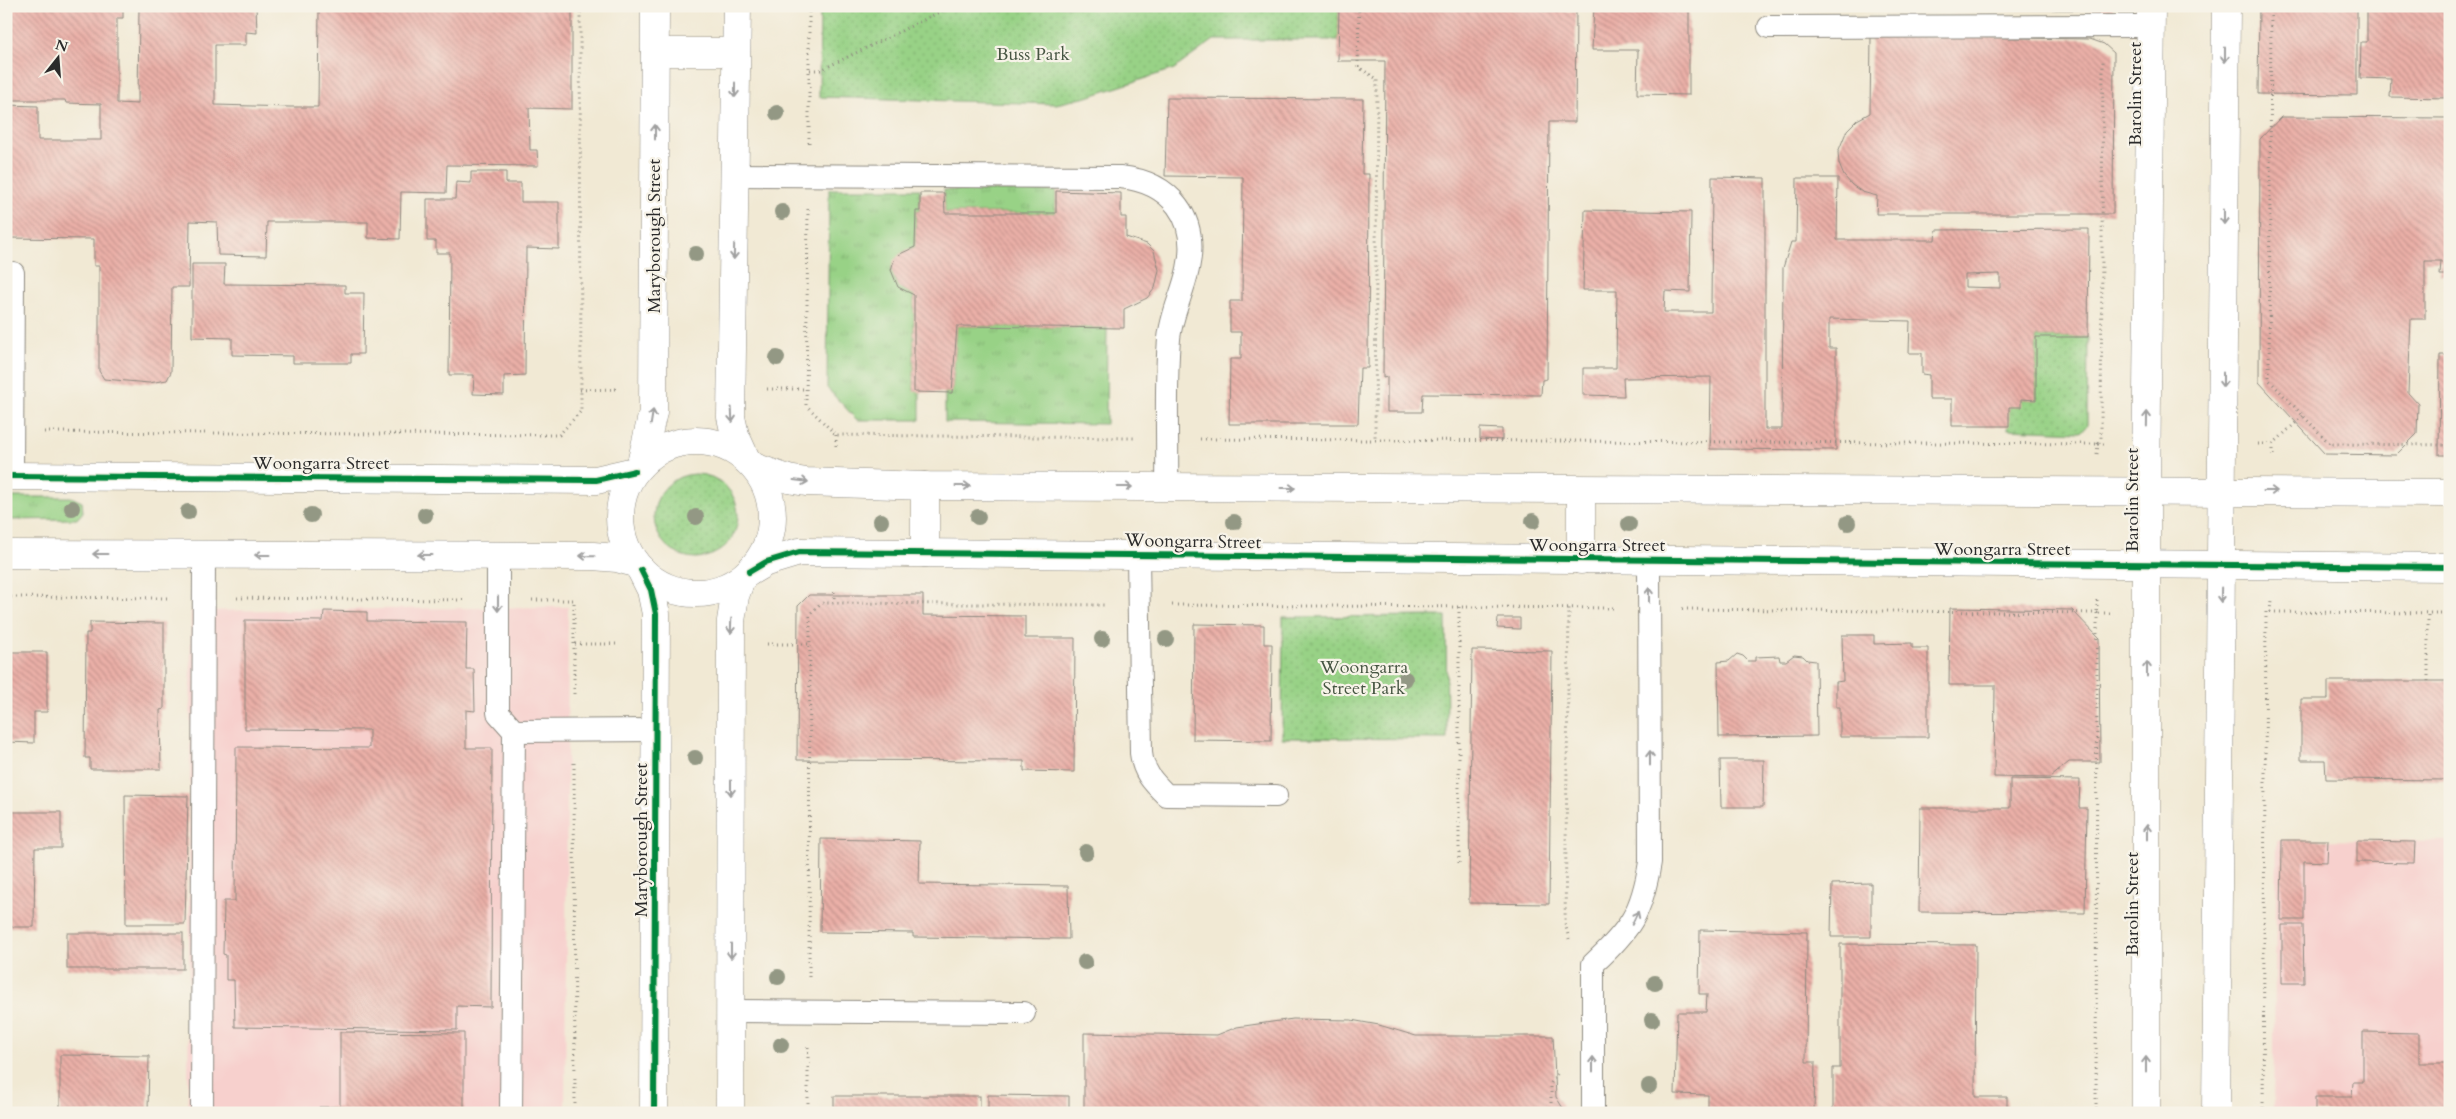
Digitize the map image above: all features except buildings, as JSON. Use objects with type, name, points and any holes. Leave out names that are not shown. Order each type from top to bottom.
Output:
[{"type":"street","name":"Maryborough Street","points":[[638,468],[653,412],[655,6]]},
{"type":"street","points":[[730,1113],[731,621],[735,596],[745,576],[764,553],[772,532],[773,509],[767,486],[749,462],[735,435],[731,418],[737,6]]},
{"type":"street","points":[[2216,1113],[2226,6]]},
{"type":"street","name":"Barolin Street","points":[[2146,1113],[2146,491],[2151,16]]},
{"type":"street","points":[[655,52],[735,52]]},
{"type":"street","points":[[638,566],[624,541],[619,517],[623,492],[638,468],[658,450],[680,442],[702,441],[725,446],[749,462],[788,479],[806,482],[925,486],[2450,493]]},
{"type":"street","name":"Woongarra Street","points":[[9,476],[596,480],[638,468]]},
{"type":"street","points":[[925,486],[925,553]]},
{"type":"street","points":[[1581,490],[1581,560]]},
{"type":"street","name":"Woongarra Street","points":[[745,576],[766,562],[798,552],[2450,567]]},
{"type":"street","points":[[6,554],[593,556],[617,558],[638,566],[659,583],[679,591],[701,593],[722,589],[745,576]]},
{"type":"street","name":"Maryborough Street","points":[[638,566],[651,590],[656,614],[654,1113]]},
{"type":"lane","points":[[1769,27],[2103,26],[2151,16]]},
{"type":"lane","points":[[735,174],[1120,177],[1143,181],[1162,191],[1177,203],[1185,216],[1189,232],[1190,251],[1187,275],[1170,329],[1167,487]]},
{"type":"lane","points":[[9,476],[12,431],[9,332],[13,273]]},
{"type":"lane","points":[[202,1113],[204,554]]},
{"type":"lane","points":[[498,555],[498,713],[514,731],[511,1113]]},
{"type":"lane","points":[[1138,556],[1141,753],[1142,765],[1149,778],[1166,795],[1276,796]]},
{"type":"lane","points":[[1593,1113],[1593,964],[1618,942],[1632,924],[1641,903],[1650,862],[1649,560]]},
{"type":"lane","points":[[514,731],[656,730]]},
{"type":"lane","points":[[731,1011],[1024,1013]]},
{"type":"path","points":[[12,431],[559,436],[580,411],[580,6]]},
{"type":"path","points":[[810,6],[806,405],[836,436],[2107,444]]},
{"type":"path","points":[[810,70],[821,70],[952,6]]},
{"type":"path","points":[[1359,6],[1358,67],[1377,79],[1375,440]]},
{"type":"path","points":[[2271,6],[2269,380],[2330,444],[2450,445]]},
{"type":"path","points":[[2097,454],[2101,438],[2103,26]]},
{"type":"path","points":[[580,390],[622,389]]},
{"type":"path","points":[[759,389],[807,389]]},
{"type":"path","points":[[2272,456],[2273,444],[2303,416]]},
{"type":"path","points":[[2257,444],[2273,444]]},
{"type":"path","points":[[2096,1113],[2097,594]]},
{"type":"path","points":[[6,597],[574,600],[575,1113]]},
{"type":"path","points":[[2270,612],[2271,600]]},
{"type":"path","points":[[808,1113],[810,614],[821,603],[2114,613]]},
{"type":"path","points":[[1459,607],[1459,866]]},
{"type":"path","points":[[1569,608],[1565,923],[1570,944]]},
{"type":"path","points":[[2263,1113],[2266,612],[2450,613]]},
{"type":"path","points":[[2428,613],[2428,681]]},
{"type":"path","points":[[574,644],[623,644]]},
{"type":"path","points":[[761,644],[810,644]]},
{"type":"path","points":[[1551,1113],[1551,1083],[1560,1068]]},
{"type":"shaded area","points":[[568,607],[565,1113],[188,1113],[191,611]]},
{"type":"shaded area","points":[[2277,840],[2450,841],[2450,1113],[2273,1113]]},
{"type":"green space","name":"Buss Park","points":[[820,6],[1339,6],[1339,40],[1214,40],[1174,69],[1087,97],[1056,104],[819,97]]},
{"type":"green space","points":[[829,189],[920,189],[920,211],[916,211],[915,247],[906,250],[900,255],[891,270],[898,287],[914,295],[914,391],[920,391],[920,420],[857,420],[827,388]]},
{"type":"green space","points":[[944,190],[1056,191],[1056,213],[945,213]]},
{"type":"green space","points":[[957,326],[1107,328],[1106,424],[945,422],[945,392],[952,392]]},
{"type":"green space","points":[[2036,337],[2088,337],[2087,425],[2081,432],[2008,429],[2009,407],[2021,399],[2036,399]]},
{"type":"green space","points":[[696,474],[712,477],[726,486],[735,500],[738,516],[735,532],[726,546],[712,555],[696,558],[680,555],[666,546],[657,532],[654,516],[657,500],[666,486],[680,477]]},
{"type":"green space","points":[[6,497],[71,497],[82,502],[83,512],[77,519],[6,520]]},
{"type":"green space","name":"Woongarra Street Park","points":[[1446,616],[1447,739],[1282,738],[1283,617]]},
{"type":"cycle path","points":[[6,476],[596,480],[635,471]]},
{"type":"cycle path","points":[[749,572],[766,562],[799,552],[2450,567]]},
{"type":"cycle path","points":[[641,570],[651,590],[656,614],[654,1113]]}]
